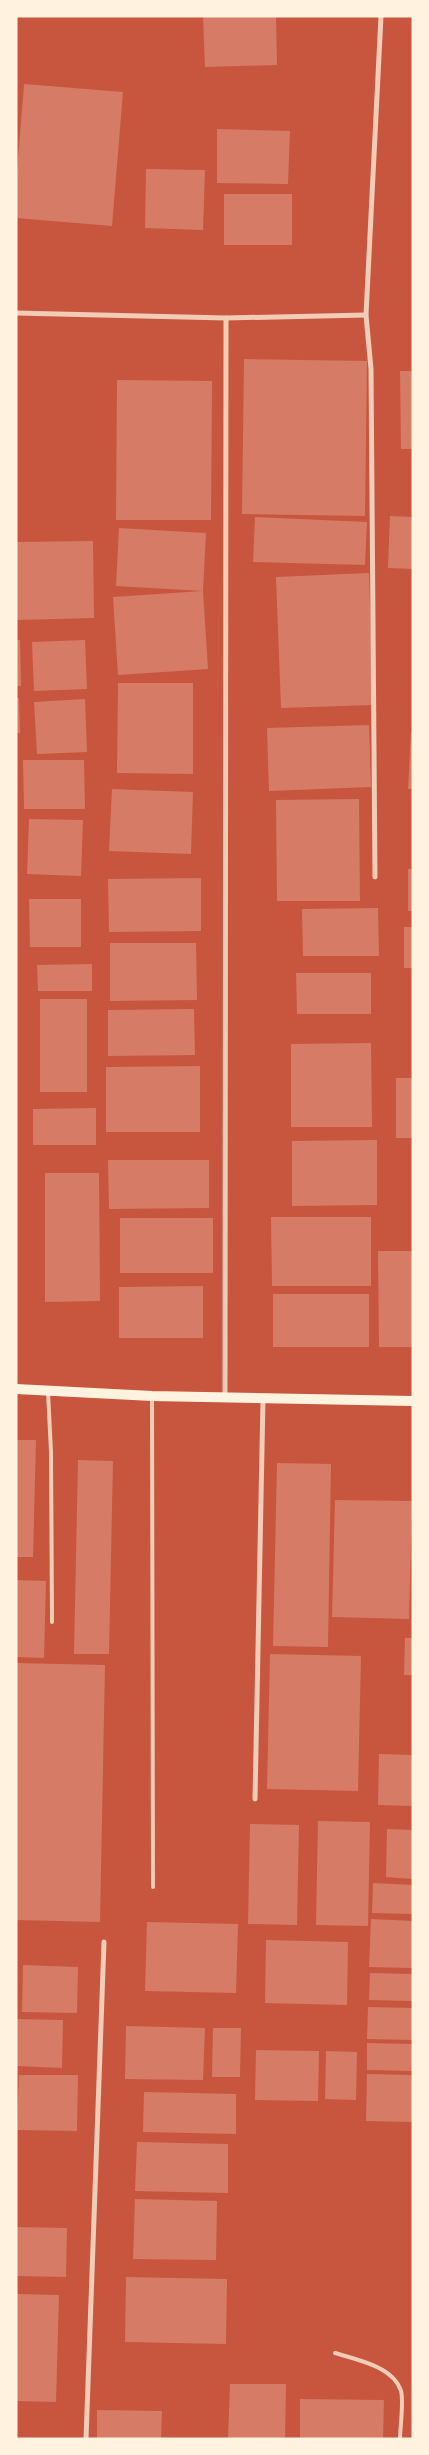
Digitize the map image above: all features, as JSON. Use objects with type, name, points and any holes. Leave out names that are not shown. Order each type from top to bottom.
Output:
[{"type":"main road","points":[[16,1389],[152,1396],[413,1401]]},
{"type":"street","points":[[375,877],[371,369],[366,315],[381,16]]},
{"type":"street","points":[[16,313],[226,318],[366,315]]},
{"type":"street","points":[[225,1397],[226,318]]},
{"type":"street","points":[[255,1799],[263,1398]]},
{"type":"street","points":[[86,2439],[104,1942]]},
{"type":"lane","points":[[48,1391],[51,1452],[52,1622]]},
{"type":"lane","points":[[152,1396],[153,1886]]},
{"type":"lane","points":[[335,2353],[371,2364],[392,2376],[401,2392],[400,2439]]},
{"type":"building","points":[[203,16],[276,16],[277,65],[205,67]]},
{"type":"building","points":[[24,84],[123,92],[112,226],[16,218],[16,184]]},
{"type":"building","points":[[217,129],[290,131],[288,184],[217,183]]},
{"type":"building","points":[[146,169],[205,170],[203,230],[145,228]]},
{"type":"building","points":[[224,194],[292,194],[292,245],[224,245]]},
{"type":"building","points":[[244,359],[367,361],[365,516],[242,514]]},
{"type":"building","points":[[400,371],[413,371],[413,449],[401,449]]},
{"type":"building","points":[[117,380],[212,381],[211,520],[116,520]]},
{"type":"building","points":[[390,516],[413,517],[413,569],[388,568]]},
{"type":"building","points":[[255,517],[367,522],[365,565],[253,562]]},
{"type":"building","points":[[119,528],[206,533],[203,591],[116,586]]},
{"type":"building","points":[[93,541],[94,618],[16,620],[16,542]]},
{"type":"building","points":[[369,573],[373,705],[281,708],[276,577]]},
{"type":"building","points":[[203,591],[208,669],[118,675],[113,597]]},
{"type":"building","points":[[16,640],[20,640],[21,686],[16,686]]},
{"type":"building","points":[[85,640],[87,689],[34,691],[32,642]]},
{"type":"building","points":[[118,683],[193,683],[193,774],[117,773]]},
{"type":"building","points":[[16,698],[19,698],[20,733],[16,733]]},
{"type":"building","points":[[85,699],[87,752],[37,754],[34,702]]},
{"type":"building","points":[[369,725],[371,787],[269,791],[267,728]]},
{"type":"building","points":[[411,732],[413,732],[413,789],[408,789]]},
{"type":"building","points":[[23,760],[84,760],[85,809],[24,809]]},
{"type":"building","points":[[112,789],[193,792],[191,854],[109,851]]},
{"type":"building","points":[[359,799],[360,901],[277,901],[276,800]]},
{"type":"building","points":[[29,819],[83,820],[81,876],[27,874]]},
{"type":"building","points":[[408,869],[413,869],[413,911],[408,911]]},
{"type":"building","points":[[201,878],[201,931],[109,932],[108,879]]},
{"type":"building","points":[[29,899],[81,899],[81,947],[30,947]]},
{"type":"building","points":[[378,908],[379,956],[303,956],[302,909]]},
{"type":"building","points":[[404,927],[413,927],[413,968],[404,968]]},
{"type":"building","points":[[110,943],[196,943],[197,1000],[110,1001]]},
{"type":"building","points":[[92,964],[92,991],[38,991],[37,965]]},
{"type":"building","points":[[296,973],[371,973],[371,1014],[297,1014]]},
{"type":"building","points":[[40,999],[87,999],[87,1092],[40,1092]]},
{"type":"building","points":[[194,1009],[195,1055],[108,1056],[108,1010]]},
{"type":"building","points":[[371,1043],[372,1127],[291,1127],[291,1044]]},
{"type":"building","points":[[200,1066],[200,1132],[106,1132],[106,1067]]},
{"type":"building","points":[[396,1078],[413,1078],[413,1138],[396,1138]]},
{"type":"building","points":[[96,1108],[96,1145],[33,1145],[33,1109]]},
{"type":"building","points":[[377,1140],[377,1205],[292,1206],[292,1141]]},
{"type":"building","points":[[108,1160],[209,1160],[209,1208],[109,1209]]},
{"type":"building","points":[[45,1173],[99,1173],[100,1301],[45,1302]]},
{"type":"building","points":[[271,1217],[371,1217],[371,1286],[272,1286]]},
{"type":"building","points":[[120,1218],[213,1218],[213,1273],[120,1273]]},
{"type":"building","points":[[378,1251],[413,1251],[413,1347],[379,1347]]},
{"type":"building","points":[[203,1286],[203,1338],[119,1338],[119,1287]]},
{"type":"building","points":[[273,1294],[369,1294],[369,1347],[273,1347]]},
{"type":"building","points":[[16,1440],[36,1440],[33,1557],[16,1557]]},
{"type":"building","points":[[78,1460],[113,1461],[109,1654],[74,1654]]},
{"type":"building","points":[[277,1463],[331,1464],[328,1647],[273,1646]]},
{"type":"building","points":[[335,1500],[412,1501],[409,1619],[332,1617]]},
{"type":"building","points":[[16,1580],[46,1581],[44,1658],[16,1657]]},
{"type":"building","points":[[405,1638],[413,1638],[413,1675],[404,1675]]},
{"type":"building","points":[[270,1654],[361,1656],[358,1791],[267,1789]]},
{"type":"building","points":[[16,1663],[105,1665],[100,1922],[16,1920]]},
{"type":"building","points":[[379,1754],[413,1755],[413,1806],[378,1805]]},
{"type":"building","points":[[318,1821],[370,1822],[368,1926],[316,1925]]},
{"type":"building","points":[[250,1824],[299,1825],[297,1925],[248,1924]]},
{"type":"building","points":[[387,1829],[413,1830],[413,1879],[386,1877]]},
{"type":"building","points":[[373,1883],[413,1885],[413,1914],[372,1913]]},
{"type":"building","points":[[371,1919],[413,1921],[413,1968],[369,1967]]},
{"type":"building","points":[[147,1922],[238,1924],[236,1993],[145,1991]]},
{"type":"building","points":[[266,1940],[348,1942],[347,2005],[265,2003]]},
{"type":"building","points":[[23,1965],[78,1967],[77,2013],[22,2012]]},
{"type":"building","points":[[370,1973],[413,1974],[413,2001],[369,2000]]},
{"type":"building","points":[[368,2007],[413,2008],[413,2040],[367,2039]]},
{"type":"building","points":[[16,2019],[63,2020],[62,2068],[16,2066]]},
{"type":"building","points":[[126,2026],[205,2028],[203,2080],[125,2079]]},
{"type":"building","points":[[213,2028],[241,2028],[240,2077],[212,2077]]},
{"type":"building","points":[[367,2043],[413,2044],[413,2071],[367,2070]]},
{"type":"building","points":[[256,2050],[319,2051],[318,2101],[255,2100]]},
{"type":"building","points":[[326,2051],[357,2052],[356,2100],[325,2099]]},
{"type":"building","points":[[367,2074],[413,2075],[413,2122],[366,2121]]},
{"type":"building","points":[[19,2075],[78,2075],[77,2131],[17,2130]]},
{"type":"building","points":[[144,2092],[236,2094],[236,2134],[143,2132]]},
{"type":"building","points":[[137,2142],[228,2144],[228,2193],[135,2191]]},
{"type":"building","points":[[135,2199],[217,2201],[216,2260],[133,2259]]},
{"type":"building","points":[[16,2227],[67,2228],[66,2277],[16,2276]]},
{"type":"building","points":[[126,2277],[227,2279],[226,2344],[125,2342]]},
{"type":"building","points":[[16,2294],[59,2295],[56,2402],[16,2401]]},
{"type":"building","points":[[230,2384],[286,2384],[285,2439],[228,2439]]},
{"type":"building","points":[[300,2399],[384,2400],[383,2439],[300,2439]]},
{"type":"building","points":[[97,2410],[162,2411],[161,2439],[97,2439]]}]
